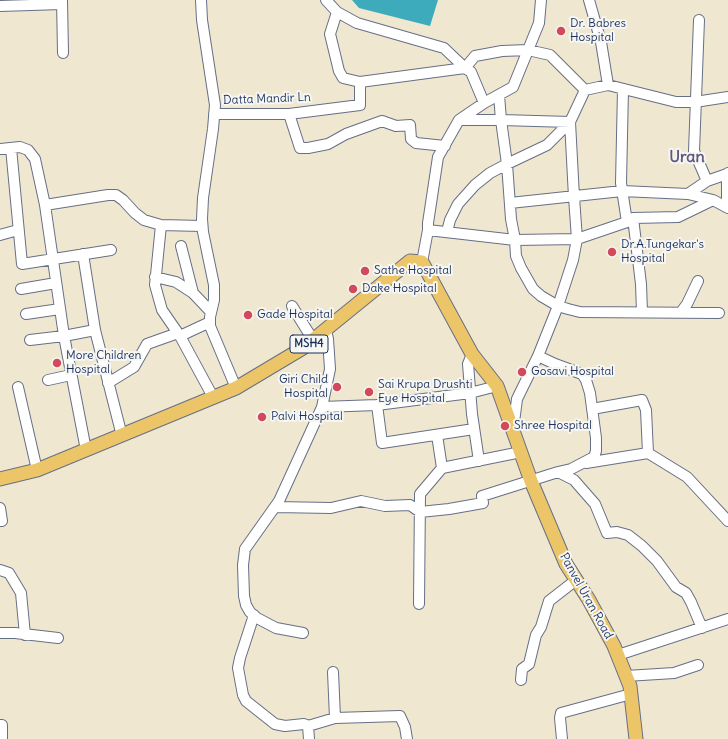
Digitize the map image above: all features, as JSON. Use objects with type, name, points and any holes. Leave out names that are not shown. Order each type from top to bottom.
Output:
[{"type":"main road","name":"MSH4","points":[[0,479],[37,470],[236,388],[303,348],[410,261],[422,262]]},
{"type":"main road","name":"Panvel Uran Road","points":[[422,262],[472,354],[497,386],[513,434],[566,564],[589,600],[614,646],[630,686],[636,739]]},
{"type":"street","points":[[108,383],[134,367],[147,344],[179,334],[210,317],[214,300],[214,285],[202,226],[203,198],[214,129],[215,105],[202,20],[201,0]]},
{"type":"street","points":[[326,0],[337,12],[356,23],[444,48],[470,72],[484,103]]},
{"type":"street","points":[[422,262],[438,158],[459,120],[484,103],[513,87],[539,23],[541,0]]},
{"type":"street","points":[[589,0],[601,42],[608,85]]},
{"type":"street","points":[[0,6],[62,2],[63,53]]},
{"type":"street","points":[[337,12],[330,34],[339,71],[343,78],[360,82],[465,68],[475,56],[502,51],[528,50],[550,55],[585,90]]},
{"type":"street","points":[[699,20],[694,151],[707,180]]},
{"type":"street","name":"Datta Mandir Ln","points":[[214,114],[289,114],[360,106],[360,82]]},
{"type":"street","points":[[585,90],[608,85],[676,102],[695,102],[728,97]]},
{"type":"street","points":[[623,89],[622,191],[630,220],[642,284],[642,312]]},
{"type":"street","points":[[447,232],[450,220],[458,204],[475,185],[490,173],[547,145],[570,122],[585,90]]},
{"type":"street","points":[[499,95],[516,256],[534,290],[558,306],[580,312],[719,313]]},
{"type":"street","points":[[289,114],[300,148],[328,144],[346,134],[382,121],[396,126],[410,125],[411,139],[416,143],[445,146]]},
{"type":"street","points":[[459,120],[570,122]]},
{"type":"street","points":[[513,434],[517,399],[538,356],[558,306],[573,260],[577,239],[570,122]]},
{"type":"street","points":[[0,149],[20,147],[28,150],[35,159],[45,205],[64,336],[86,450]]},
{"type":"street","points":[[11,148],[22,264],[111,250]]},
{"type":"street","points":[[510,203],[622,191],[688,194],[713,200],[727,208],[727,173],[707,180],[688,194]]},
{"type":"street","points":[[45,205],[108,195],[116,196],[123,200],[144,220],[161,224],[202,226]]},
{"type":"street","points":[[428,230],[515,240],[577,239],[630,220],[678,217],[713,200]]},
{"type":"street","points":[[161,224],[155,285],[162,310],[179,334],[213,397]]},
{"type":"street","points":[[0,235],[18,230]]},
{"type":"street","points":[[181,246],[193,292],[210,317],[214,338],[236,388]]},
{"type":"street","points":[[83,254],[95,330],[122,436]]},
{"type":"street","points":[[156,277],[176,282],[193,292]]},
{"type":"street","points":[[681,312],[687,304],[698,281]]},
{"type":"street","points":[[20,289],[56,283]]},
{"type":"street","points":[[292,306],[313,340]]},
{"type":"street","points":[[26,314],[60,308]]},
{"type":"street","points":[[30,340],[64,336],[95,330]]},
{"type":"street","points":[[303,633],[276,628],[254,615],[246,606],[244,596],[245,549],[278,501],[322,408],[330,369],[326,330]]},
{"type":"street","points":[[472,354],[468,364],[474,429],[479,461]]},
{"type":"street","points":[[275,506],[331,508],[361,501],[385,506],[410,505],[420,512],[483,503],[482,496],[571,469],[594,457],[596,451],[596,438],[586,380],[582,374],[538,356]]},
{"type":"street","points":[[48,380],[71,375]]},
{"type":"street","points":[[322,408],[377,405],[470,393],[497,386]]},
{"type":"street","points":[[18,387],[37,470]]},
{"type":"street","points":[[592,409],[642,400],[646,410],[648,454]]},
{"type":"street","points":[[377,405],[382,443],[474,429]]},
{"type":"street","points":[[437,435],[442,468]]},
{"type":"street","points":[[419,604],[420,494],[442,468],[521,452]]},
{"type":"street","points":[[580,464],[648,454],[687,476],[728,521]]},
{"type":"street","points":[[558,472],[574,480],[596,504],[608,533],[617,532],[628,535],[657,560],[676,587],[686,593],[702,628]]},
{"type":"street","points":[[0,508],[2,521],[0,521]]},
{"type":"street","points":[[0,570],[9,573],[21,593],[25,635]]},
{"type":"street","points":[[521,680],[522,669],[528,664],[536,635],[541,627],[549,601],[576,580]]},
{"type":"street","points":[[254,615],[238,668],[242,695],[246,702],[275,724],[285,726],[304,724],[308,726],[334,718],[400,716],[405,726],[407,739]]},
{"type":"street","points":[[618,655],[728,619]]},
{"type":"street","points":[[0,634],[58,638]]},
{"type":"street","points":[[626,676],[674,673],[698,665]]},
{"type":"street","points":[[334,672],[334,718]]},
{"type":"street","points":[[562,739],[561,713],[631,694]]},
{"type":"street","points":[[0,725],[2,725],[2,739]]},
{"type":"street","points":[[308,726],[309,739]]},
{"type":"water","points":[[352,0],[438,0],[430,26],[359,8]]},
{"type":"place","name":"Dr. Babres Hospital","points":[[561,31]]},
{"type":"place","name":"Dr.A.Tungekar's Hospital","points":[[612,252]]},
{"type":"place","name":"Sathe Hospital","points":[[365,271]]},
{"type":"place","name":"Dake Hospital","points":[[353,289]]},
{"type":"place","name":"Gade Hospital","points":[[248,315]]},
{"type":"place","name":"More Children Hospital","points":[[57,363]]},
{"type":"place","name":"Gosavi Hospital","points":[[522,372]]},
{"type":"place","name":"Giri Child Hospital","points":[[337,387]]},
{"type":"place","name":"Sai Krupa Drushti Eye Hospital","points":[[369,392]]},
{"type":"place","name":"Palvi Hospital","points":[[262,417]]},
{"type":"place","name":"Shree Hospital","points":[[505,426]]},
{"type":"district","name":"Uran","points":[[687,157]]}]
